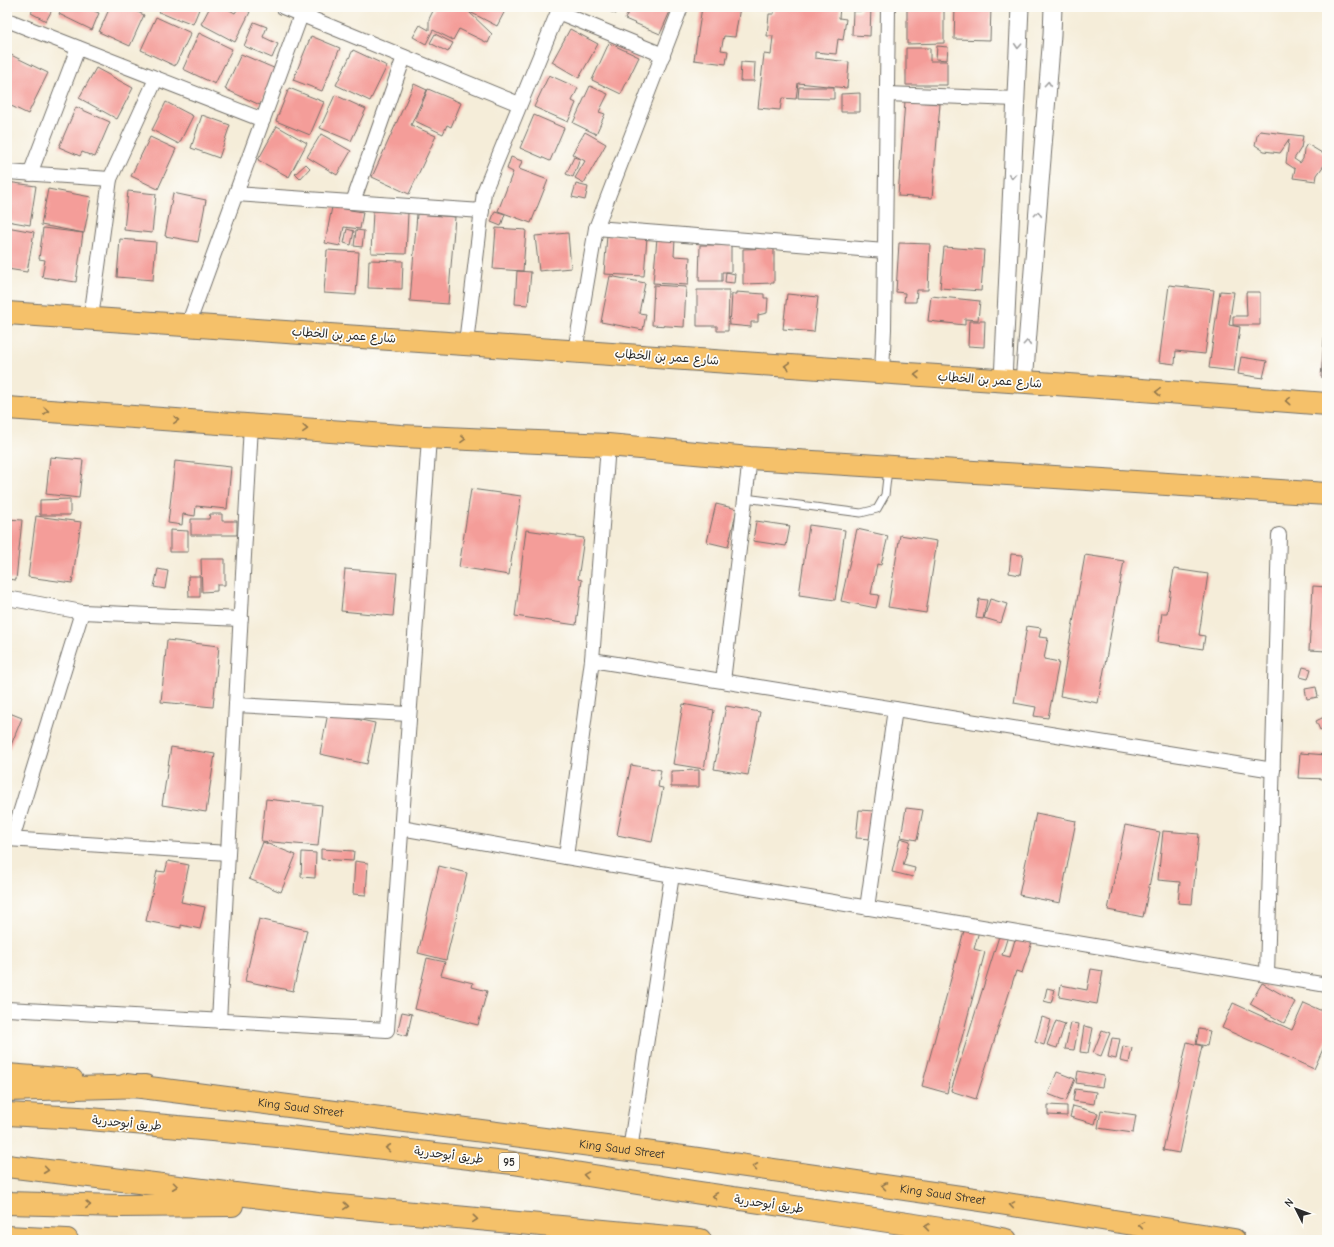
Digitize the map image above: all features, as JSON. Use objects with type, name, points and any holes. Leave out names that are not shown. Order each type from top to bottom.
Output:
[{"type":"main road","name":"شارع عمر بن الخطاب","points":[[7,313],[466,343],[1327,404]]},
{"type":"main road","points":[[7,408],[429,438],[608,445],[750,458],[1327,494]]},
{"type":"main road","name":"King Saud Street","points":[[7,1075],[145,1086],[630,1150],[981,1200],[1234,1240]]},
{"type":"main road","points":[[7,1090],[145,1086]]},
{"type":"main road","name":"طريق أبوحدرية","points":[[7,1114],[86,1119],[289,1137],[513,1163],[687,1192],[981,1235],[1006,1240]]},
{"type":"main road","points":[[7,1166],[318,1204],[700,1240]]},
{"type":"main road","points":[[7,1202],[120,1206],[318,1204]]},
{"type":"main road","points":[[7,1237],[67,1240]]},
{"type":"street","points":[[575,351],[596,228],[681,7]]},
{"type":"street","points":[[882,372],[884,330],[888,7]]},
{"type":"street","points":[[1003,381],[1020,7]]},
{"type":"street","points":[[1024,382],[1053,7]]},
{"type":"street","points":[[188,325],[263,120],[292,10],[519,104]]},
{"type":"street","points":[[466,343],[484,192],[559,10],[663,55]]},
{"type":"street","points":[[7,20],[263,120]]},
{"type":"street","points":[[30,174],[78,48]]},
{"type":"street","points":[[353,202],[404,57]]},
{"type":"street","points":[[91,318],[110,179],[156,79]]},
{"type":"street","points":[[887,94],[1016,98]]},
{"type":"street","points":[[7,172],[110,179]]},
{"type":"street","points":[[236,194],[482,212]]},
{"type":"street","points":[[596,228],[885,251]]},
{"type":"street","points":[[219,1021],[252,425]]},
{"type":"street","points":[[7,1009],[386,1030],[429,438]]},
{"type":"street","points":[[566,857],[592,660],[608,445]]},
{"type":"street","points":[[723,681],[750,458]]},
{"type":"street","points":[[1268,975],[1279,535]]},
{"type":"street","points":[[7,598],[82,612],[241,619]]},
{"type":"street","points":[[82,612],[10,839],[228,853]]},
{"type":"street","points":[[592,660],[1273,770]]},
{"type":"street","points":[[236,705],[409,714]]},
{"type":"street","points":[[868,908],[895,709]]},
{"type":"street","points":[[401,828],[1327,985]]},
{"type":"street","points":[[630,1150],[672,875]]},
{"type":"lane","points":[[745,498],[861,512],[877,509],[885,495],[889,466]]},
{"type":"building","points":[[34,7],[46,7],[52,10],[46,21],[31,13]]},
{"type":"building","points":[[62,7],[97,7],[94,11],[99,13],[92,30],[59,14]]},
{"type":"building","points":[[110,7],[127,7],[144,15],[130,46],[99,32]]},
{"type":"building","points":[[161,7],[200,7],[193,24],[180,19],[180,21],[159,12]]},
{"type":"building","points":[[210,7],[224,7],[235,13],[240,7],[250,12],[235,42],[201,24]]},
{"type":"building","points":[[435,7],[507,7],[497,26],[468,11],[492,34],[488,43],[459,29],[453,40],[433,30],[426,44],[413,37],[420,25],[429,30],[429,19]]},
{"type":"building","points":[[599,7],[619,7],[616,14]]},
{"type":"building","points":[[631,7],[672,7],[660,34],[625,19]]},
{"type":"building","points":[[702,7],[740,7],[735,37],[724,36],[721,50],[728,51],[726,64],[694,60]]},
{"type":"building","points":[[774,7],[840,7],[839,18],[846,19],[843,40],[838,39],[836,54],[815,52],[815,58],[849,62],[847,88],[798,83],[796,99],[782,98],[780,110],[758,108],[764,54],[771,55],[773,36],[767,36],[769,14],[774,14]]},
{"type":"building","points":[[861,7],[871,7],[870,36],[852,35],[853,11],[861,11]]},
{"type":"building","points":[[907,7],[944,7],[944,43],[907,44]]},
{"type":"building","points":[[955,7],[991,7],[990,40],[954,39]]},
{"type":"building","points":[[156,17],[191,33],[175,66],[141,50]]},
{"type":"building","points":[[254,22],[267,27],[263,37],[278,44],[272,58],[244,46]]},
{"type":"building","points":[[570,29],[598,44],[579,78],[552,62]]},
{"type":"building","points":[[199,33],[232,49],[215,84],[183,69]]},
{"type":"building","points":[[435,34],[453,43],[448,52],[430,43]]},
{"type":"building","points":[[311,36],[340,48],[322,91],[293,80]]},
{"type":"building","points":[[609,43],[639,57],[621,94],[592,80]]},
{"type":"building","points":[[937,46],[948,47],[947,60],[936,59]]},
{"type":"building","points":[[906,48],[930,48],[930,61],[947,61],[947,85],[906,85]]},
{"type":"building","points":[[353,50],[387,66],[370,101],[336,85]]},
{"type":"building","points":[[241,54],[276,69],[260,105],[225,89]]},
{"type":"building","points":[[11,55],[48,73],[28,114],[7,104],[7,62]]},
{"type":"building","points":[[741,62],[755,63],[754,81],[740,81]]},
{"type":"building","points":[[96,68],[133,88],[117,119],[79,98]]},
{"type":"building","points":[[549,75],[578,88],[572,101],[576,103],[568,122],[534,107]]},
{"type":"building","points":[[414,84],[427,90],[411,125],[436,136],[409,194],[372,177]]},
{"type":"building","points":[[590,86],[608,94],[599,112],[605,114],[596,134],[573,123]]},
{"type":"building","points":[[799,87],[834,87],[834,99],[798,98]]},
{"type":"building","points":[[289,88],[324,102],[310,135],[276,121]]},
{"type":"building","points":[[428,89],[461,103],[451,127],[447,125],[443,134],[415,121]]},
{"type":"building","points":[[860,93],[860,112],[841,112],[841,94]]},
{"type":"building","points":[[335,95],[366,109],[351,141],[320,128]]},
{"type":"building","points":[[905,101],[940,104],[932,198],[898,196]]},
{"type":"building","points":[[166,102],[193,116],[179,144],[152,130]]},
{"type":"building","points":[[76,107],[110,122],[95,157],[82,152],[80,156],[59,147]]},
{"type":"building","points":[[202,115],[230,125],[219,158],[191,148]]},
{"type":"building","points":[[534,115],[564,128],[550,161],[520,148]]},
{"type":"building","points":[[277,126],[307,143],[289,177],[258,160]]},
{"type":"building","points":[[1260,131],[1303,136],[1301,148],[1294,159],[1300,163],[1303,159],[1304,149],[1307,144],[1327,156],[1327,161],[1317,175],[1316,181],[1293,178],[1295,169],[1286,163],[1289,140],[1280,153],[1264,151],[1255,145]]},
{"type":"building","points":[[585,132],[606,144],[584,183],[575,178],[585,161],[572,154]]},
{"type":"building","points":[[321,134],[351,151],[337,175],[307,157]]},
{"type":"building","points":[[150,137],[176,149],[158,189],[131,176]]},
{"type":"building","points":[[511,157],[522,161],[519,169],[548,180],[531,223],[498,211],[513,172],[507,169]]},
{"type":"building","points":[[574,157],[580,159],[573,177],[566,174]]},
{"type":"building","points":[[306,164],[310,168],[300,179],[295,174]]},
{"type":"building","points":[[7,182],[36,186],[30,225],[7,221]]},
{"type":"building","points":[[576,184],[588,187],[585,200],[572,197]]},
{"type":"building","points":[[48,189],[91,197],[84,233],[41,225]]},
{"type":"building","points":[[128,191],[156,194],[152,233],[124,230]]},
{"type":"building","points":[[173,193],[206,200],[198,242],[165,236]]},
{"type":"building","points":[[332,207],[363,212],[360,229],[344,227],[340,246],[325,243]]},
{"type":"building","points":[[373,211],[408,213],[406,254],[371,253]]},
{"type":"building","points":[[495,211],[505,214],[501,226],[491,222]]},
{"type":"building","points":[[417,214],[455,217],[448,304],[410,301]]},
{"type":"building","points":[[7,227],[34,232],[27,272],[7,269]]},
{"type":"building","points":[[43,228],[83,233],[76,282],[42,277],[45,260],[39,259]]},
{"type":"building","points":[[496,228],[526,230],[523,271],[493,269]]},
{"type":"building","points":[[347,229],[354,231],[351,245],[344,243]]},
{"type":"building","points":[[356,230],[364,231],[362,247],[354,246]]},
{"type":"building","points":[[568,233],[571,268],[539,271],[535,236]]},
{"type":"building","points":[[607,235],[647,237],[644,276],[604,274]]},
{"type":"building","points":[[657,238],[675,239],[674,256],[690,257],[688,285],[653,283]]},
{"type":"building","points":[[120,239],[156,242],[153,280],[117,277]]},
{"type":"building","points":[[899,243],[930,244],[928,290],[917,290],[916,302],[904,302],[905,293],[896,292]]},
{"type":"building","points":[[700,245],[731,245],[731,272],[722,272],[722,281],[699,281]]},
{"type":"building","points":[[944,247],[984,250],[981,291],[940,288]]},
{"type":"building","points":[[774,248],[774,283],[743,284],[743,249]]},
{"type":"building","points":[[327,250],[359,252],[356,295],[324,293]]},
{"type":"building","points":[[369,260],[403,261],[402,289],[368,288]]},
{"type":"building","points":[[517,271],[531,272],[528,305],[515,304]]},
{"type":"building","points":[[726,272],[735,274],[734,283],[725,282]]},
{"type":"building","points":[[610,276],[645,283],[639,313],[646,314],[643,330],[601,322]]},
{"type":"building","points":[[654,285],[686,287],[684,327],[652,325]]},
{"type":"building","points":[[1169,285],[1214,290],[1205,354],[1176,351],[1175,364],[1159,362]]},
{"type":"building","points":[[697,290],[729,290],[728,331],[717,331],[717,326],[697,326]]},
{"type":"building","points":[[1220,291],[1234,292],[1229,325],[1240,327],[1234,371],[1209,368]]},
{"type":"building","points":[[736,292],[764,294],[764,298],[768,298],[767,313],[758,315],[758,322],[751,322],[751,327],[730,325],[732,294],[736,294]]},
{"type":"building","points":[[1246,292],[1260,292],[1260,325],[1233,325],[1233,316],[1247,316]]},
{"type":"building","points":[[787,294],[818,297],[814,332],[783,329]]},
{"type":"building","points":[[931,296],[980,301],[978,320],[965,319],[965,325],[928,321]]},
{"type":"building","points":[[969,321],[985,321],[984,347],[968,346]]},
{"type":"building","points":[[1325,328],[1327,328],[1327,378],[1321,377]]},
{"type":"building","points":[[1241,357],[1267,361],[1263,378],[1238,374]]},
{"type":"building","points":[[50,457],[83,460],[79,498],[46,494]]},
{"type":"building","points":[[175,461],[231,467],[227,509],[196,506],[195,516],[183,514],[182,525],[168,523]]},
{"type":"building","points":[[471,489],[521,496],[509,575],[459,567]]},
{"type":"building","points":[[70,499],[70,515],[40,515],[40,500]]},
{"type":"building","points":[[716,504],[737,509],[728,547],[707,542]]},
{"type":"building","points":[[210,514],[222,514],[222,521],[237,521],[237,535],[191,535],[191,519],[209,519]]},
{"type":"building","points":[[36,516],[81,522],[72,583],[28,577]]},
{"type":"building","points":[[7,519],[22,520],[16,580],[7,579]]},
{"type":"building","points":[[756,521],[790,526],[786,546],[753,541]]},
{"type":"building","points":[[809,525],[845,530],[835,600],[799,595]]},
{"type":"building","points":[[857,529],[888,536],[881,565],[877,564],[871,594],[879,595],[876,608],[841,601]]},
{"type":"building","points":[[170,530],[188,531],[188,552],[170,552]]},
{"type":"building","points":[[526,530],[584,538],[578,579],[582,580],[576,625],[515,616]]},
{"type":"building","points":[[900,535],[937,541],[926,613],[888,607]]},
{"type":"building","points":[[1011,554],[1023,555],[1020,575],[1009,573]]},
{"type":"building","points":[[1085,555],[1124,561],[1098,703],[1060,696]]},
{"type":"building","points":[[201,559],[225,559],[225,585],[217,585],[217,591],[202,592]]},
{"type":"building","points":[[158,569],[168,571],[165,589],[154,587]]},
{"type":"building","points":[[345,569],[397,573],[393,616],[341,611]]},
{"type":"building","points":[[1174,569],[1208,574],[1199,635],[1205,636],[1203,649],[1158,642],[1162,613],[1167,613]]},
{"type":"building","points":[[188,576],[200,576],[200,597],[189,597]]},
{"type":"building","points":[[1313,586],[1327,587],[1327,651],[1309,650]]},
{"type":"building","points":[[979,599],[987,600],[983,619],[976,618]]},
{"type":"building","points":[[990,599],[1007,604],[1001,623],[984,618]]},
{"type":"building","points":[[1027,626],[1041,628],[1039,637],[1048,638],[1044,659],[1059,662],[1048,718],[1034,716],[1036,707],[1014,703]]},
{"type":"building","points":[[167,640],[219,646],[213,707],[161,702]]},
{"type":"building","points":[[1303,667],[1311,669],[1308,679],[1300,677]]},
{"type":"building","points":[[1316,687],[1318,697],[1307,699],[1305,689]]},
{"type":"building","points":[[683,704],[714,710],[704,769],[673,764]]},
{"type":"building","points":[[726,706],[760,712],[748,775],[714,769]]},
{"type":"building","points":[[7,712],[22,718],[9,750],[7,749]]},
{"type":"building","points":[[328,713],[375,723],[367,764],[320,754]]},
{"type":"building","points":[[1326,716],[1327,726],[1320,730],[1316,721]]},
{"type":"building","points":[[171,747],[215,754],[206,812],[162,805]]},
{"type":"building","points":[[1300,753],[1327,755],[1327,779],[1298,778]]},
{"type":"building","points":[[631,765],[661,770],[658,787],[663,788],[652,842],[617,835]]},
{"type":"building","points":[[699,770],[699,787],[671,787],[671,771]]},
{"type":"building","points":[[266,799],[322,805],[318,846],[261,841]]},
{"type":"building","points":[[906,808],[923,810],[917,840],[901,837]]},
{"type":"building","points":[[859,810],[874,811],[872,839],[856,838]]},
{"type":"building","points":[[1036,813],[1076,821],[1060,903],[1019,895]]},
{"type":"building","points":[[1125,825],[1160,832],[1143,917],[1108,910]]},
{"type":"building","points":[[1163,831],[1199,834],[1192,904],[1178,903],[1180,882],[1158,880]]},
{"type":"building","points":[[900,838],[910,841],[903,865],[915,868],[913,877],[892,872]]},
{"type":"building","points":[[263,842],[296,855],[281,892],[249,879]]},
{"type":"building","points":[[321,849],[354,851],[353,861],[321,859]]},
{"type":"building","points":[[302,852],[316,853],[315,878],[301,877]]},
{"type":"building","points":[[168,861],[189,865],[181,902],[205,907],[200,929],[181,925],[181,928],[146,921],[157,871],[165,872]]},
{"type":"building","points":[[355,861],[368,863],[366,895],[353,894]]},
{"type":"building","points":[[439,866],[467,873],[446,960],[418,953]]},
{"type":"building","points":[[259,919],[307,930],[293,991],[245,981]]},
{"type":"building","points":[[965,927],[979,931],[974,949],[985,952],[947,1093],[922,1086]]},
{"type":"building","points":[[1000,933],[1008,936],[1002,955],[1010,957],[1016,936],[1032,942],[1022,973],[1016,971],[976,1099],[951,1091]]},
{"type":"building","points":[[427,958],[445,962],[441,975],[473,983],[472,987],[487,991],[478,1025],[415,1009]]},
{"type":"building","points":[[1091,969],[1103,971],[1097,1004],[1059,997],[1061,985],[1087,990]]},
{"type":"building","points":[[1262,983],[1295,1002],[1284,1023],[1250,1004]]},
{"type":"building","points":[[1047,988],[1055,990],[1051,1003],[1044,1001]]},
{"type":"building","points":[[1233,1003],[1292,1030],[1304,1003],[1322,1011],[1325,1003],[1327,1003],[1327,1040],[1314,1069],[1222,1028]]},
{"type":"building","points":[[402,1012],[412,1014],[407,1036],[397,1033]]},
{"type":"building","points":[[1042,1017],[1051,1020],[1044,1045],[1035,1042]]},
{"type":"building","points":[[1056,1021],[1065,1024],[1057,1048],[1047,1045]]},
{"type":"building","points":[[1071,1023],[1079,1024],[1074,1050],[1065,1049]]},
{"type":"building","points":[[1084,1026],[1093,1028],[1088,1053],[1080,1052]]},
{"type":"building","points":[[1199,1029],[1210,1031],[1207,1046],[1196,1044]]},
{"type":"building","points":[[1102,1030],[1110,1033],[1101,1056],[1093,1053]]},
{"type":"building","points":[[1112,1038],[1120,1039],[1116,1059],[1108,1057]]},
{"type":"building","points":[[1187,1042],[1202,1046],[1179,1153],[1163,1150]]},
{"type":"building","points":[[1123,1046],[1132,1048],[1129,1063],[1120,1061]]},
{"type":"building","points":[[1078,1071],[1104,1076],[1102,1087],[1076,1083]]},
{"type":"building","points":[[1057,1072],[1075,1079],[1066,1101],[1048,1094]]},
{"type":"building","points":[[1075,1089],[1096,1092],[1094,1104],[1073,1101]]},
{"type":"building","points":[[1048,1105],[1067,1106],[1067,1116],[1048,1115]]},
{"type":"building","points":[[1073,1106],[1098,1113],[1095,1124],[1070,1117]]},
{"type":"building","points":[[1101,1110],[1136,1115],[1133,1133],[1098,1128]]}]
